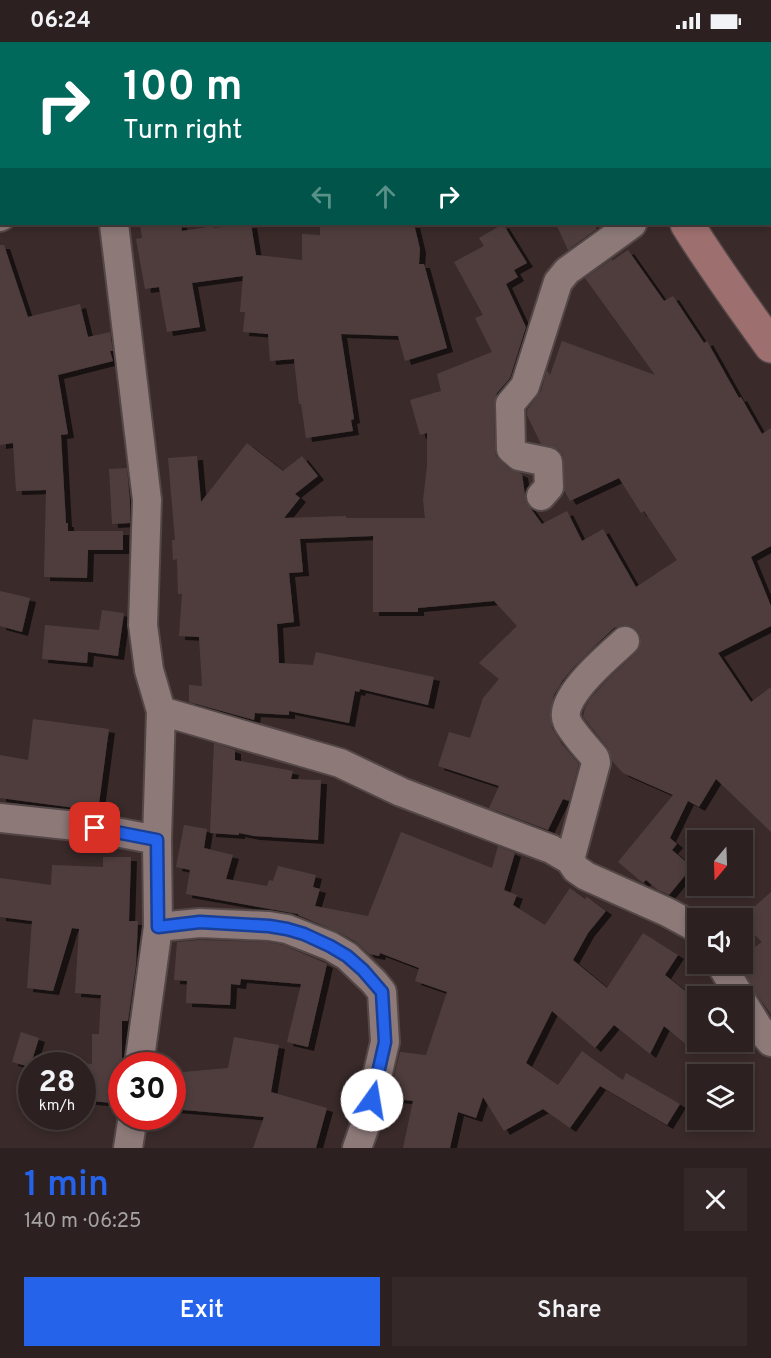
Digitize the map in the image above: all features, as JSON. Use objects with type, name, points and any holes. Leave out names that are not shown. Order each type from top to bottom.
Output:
[{"type":"main road","points":[[688,225],[768,337]]},
{"type":"street","points":[[114,225],[147,500],[143,625],[149,670],[161,711],[157,840],[158,927],[141,1052]]},
{"type":"street","points":[[541,496],[549,487],[548,462],[519,456],[511,449],[510,404],[525,386],[558,282],[567,271],[631,225]]},
{"type":"street","points":[[570,860],[596,763],[595,758],[567,721],[565,713],[568,704],[584,680],[625,641]]},
{"type":"street","points":[[161,711],[340,763],[401,792],[551,849],[570,860],[576,869],[586,876],[667,912],[687,924]]},
{"type":"street","points":[[0,818],[95,828],[157,840]]},
{"type":"street","points":[[158,927],[200,922],[287,929],[304,934],[339,951],[374,982],[382,992],[385,1042],[368,1120],[357,1148]]},
{"type":"street","points":[[753,1019],[771,1042]]},
{"type":"street","points":[[128,1148],[130,1130]]},
{"type":"building","points":[[140,225],[181,225],[182,231],[214,226],[214,228],[251,225],[256,255],[302,260],[302,234],[320,235],[320,225],[414,225],[420,249],[419,264],[424,264],[447,348],[405,361],[398,336],[341,334],[354,419],[351,420],[353,431],[306,438],[301,404],[299,404],[294,359],[270,361],[268,334],[243,332],[245,312],[240,312],[243,276],[192,283],[200,327],[167,332],[159,287],[145,289],[136,239],[142,238]]},
{"type":"building","points":[[504,225],[527,263],[514,270],[518,277],[506,284],[526,327],[510,378],[497,393],[494,404],[496,456],[508,468],[522,474],[526,502],[542,524],[567,511],[582,541],[603,529],[636,587],[677,560],[644,511],[641,513],[619,478],[570,501],[564,490],[563,455],[558,449],[541,444],[527,415],[527,410],[541,391],[547,370],[550,375],[562,341],[655,375],[585,278],[628,250],[664,301],[673,296],[704,343],[707,341],[762,434],[771,428],[771,546],[751,557],[771,606],[771,626],[718,653],[751,702],[771,687],[771,832],[716,779],[699,807],[688,801],[670,838],[677,844],[672,850],[687,863],[687,873],[669,895],[658,890],[646,880],[643,883],[618,862],[673,795],[623,773],[612,761],[608,748],[583,717],[590,699],[640,647],[641,637],[631,626],[622,625],[614,628],[574,667],[554,695],[550,713],[552,728],[579,764],[569,801],[563,799],[548,830],[489,808],[499,786],[438,766],[449,732],[470,738],[483,698],[499,679],[479,663],[517,626],[494,601],[418,608],[418,612],[373,612],[373,536],[300,539],[303,572],[289,573],[294,622],[277,624],[279,663],[313,665],[316,652],[434,677],[428,705],[360,689],[359,692],[355,691],[349,723],[289,711],[289,715],[255,713],[254,720],[189,702],[189,685],[202,686],[199,637],[179,636],[182,594],[178,594],[177,559],[173,560],[172,540],[175,540],[168,458],[197,456],[201,502],[247,443],[283,471],[302,456],[318,476],[295,494],[300,498],[284,518],[346,516],[346,518],[425,518],[423,500],[427,466],[427,433],[420,435],[410,400],[441,391],[437,374],[492,352],[475,318],[483,315],[454,262],[484,246],[479,238]]},
{"type":"building","points":[[556,225],[595,225],[597,229],[568,250]]},
{"type":"building","points":[[0,245],[4,245],[28,317],[80,304],[88,337],[110,332],[113,351],[110,351],[113,361],[58,375],[68,434],[61,435],[68,531],[123,531],[123,550],[88,550],[87,578],[44,577],[46,490],[16,491],[13,443],[0,445]]},
{"type":"building","points":[[127,468],[130,523],[112,524],[109,469]]},
{"type":"building","points":[[0,591],[30,598],[22,632],[0,626]]},
{"type":"building","points":[[102,610],[124,613],[118,656],[88,652],[87,663],[42,659],[45,625],[99,630]]},
{"type":"building","points":[[33,719],[109,729],[98,811],[0,798],[0,755],[28,760]]},
{"type":"building","points":[[214,743],[235,750],[235,760],[293,771],[291,779],[321,780],[318,840],[239,833],[239,835],[210,833]]},
{"type":"building","points":[[184,825],[207,829],[204,848],[233,855],[226,879],[267,886],[269,880],[273,881],[278,866],[316,875],[313,887],[320,889],[315,906],[368,916],[401,832],[492,868],[498,846],[515,853],[504,890],[517,895],[513,905],[545,925],[570,888],[606,911],[588,933],[573,960],[607,988],[643,933],[678,955],[665,975],[687,992],[687,1045],[664,1026],[650,1054],[614,1025],[595,1048],[552,1011],[526,1063],[558,1085],[582,1051],[623,1080],[626,1073],[680,1104],[667,1125],[600,1086],[570,1128],[543,1109],[504,1131],[483,1097],[476,1118],[458,1112],[450,1148],[403,1148],[413,1101],[389,1098],[400,1052],[426,1055],[447,992],[415,981],[419,968],[380,953],[379,956],[369,954],[356,942],[298,914],[186,894],[190,870],[176,867]]},
{"type":"building","points":[[103,857],[131,857],[129,921],[138,921],[136,965],[128,1021],[122,1021],[122,1052],[108,1052],[108,1103],[96,1101],[96,1052],[92,1052],[92,1034],[99,1034],[101,995],[75,993],[79,929],[72,928],[53,991],[27,988],[32,921],[0,917],[0,878],[51,885],[52,865],[103,867]]},
{"type":"building","points":[[771,892],[771,1014],[745,974],[753,974],[753,948],[762,942],[753,933],[753,908]]},
{"type":"building","points":[[200,940],[267,942],[283,945],[327,964],[308,1047],[287,1042],[301,984],[241,979],[240,985],[231,984],[230,1005],[186,1003],[187,981],[174,980],[177,942]]},
{"type":"building","points":[[21,1032],[39,1038],[35,1052],[18,1052],[18,1064],[12,1062]]},
{"type":"building","points":[[234,1037],[279,1045],[271,1092],[327,1108],[316,1148],[253,1148],[264,1117],[186,1110],[186,1072],[228,1068]]},
{"type":"route","points":[[95,828],[157,840],[158,927],[200,922],[287,929],[330,946],[347,956],[363,970],[382,992],[384,1004],[385,1042],[372,1100]]}]
